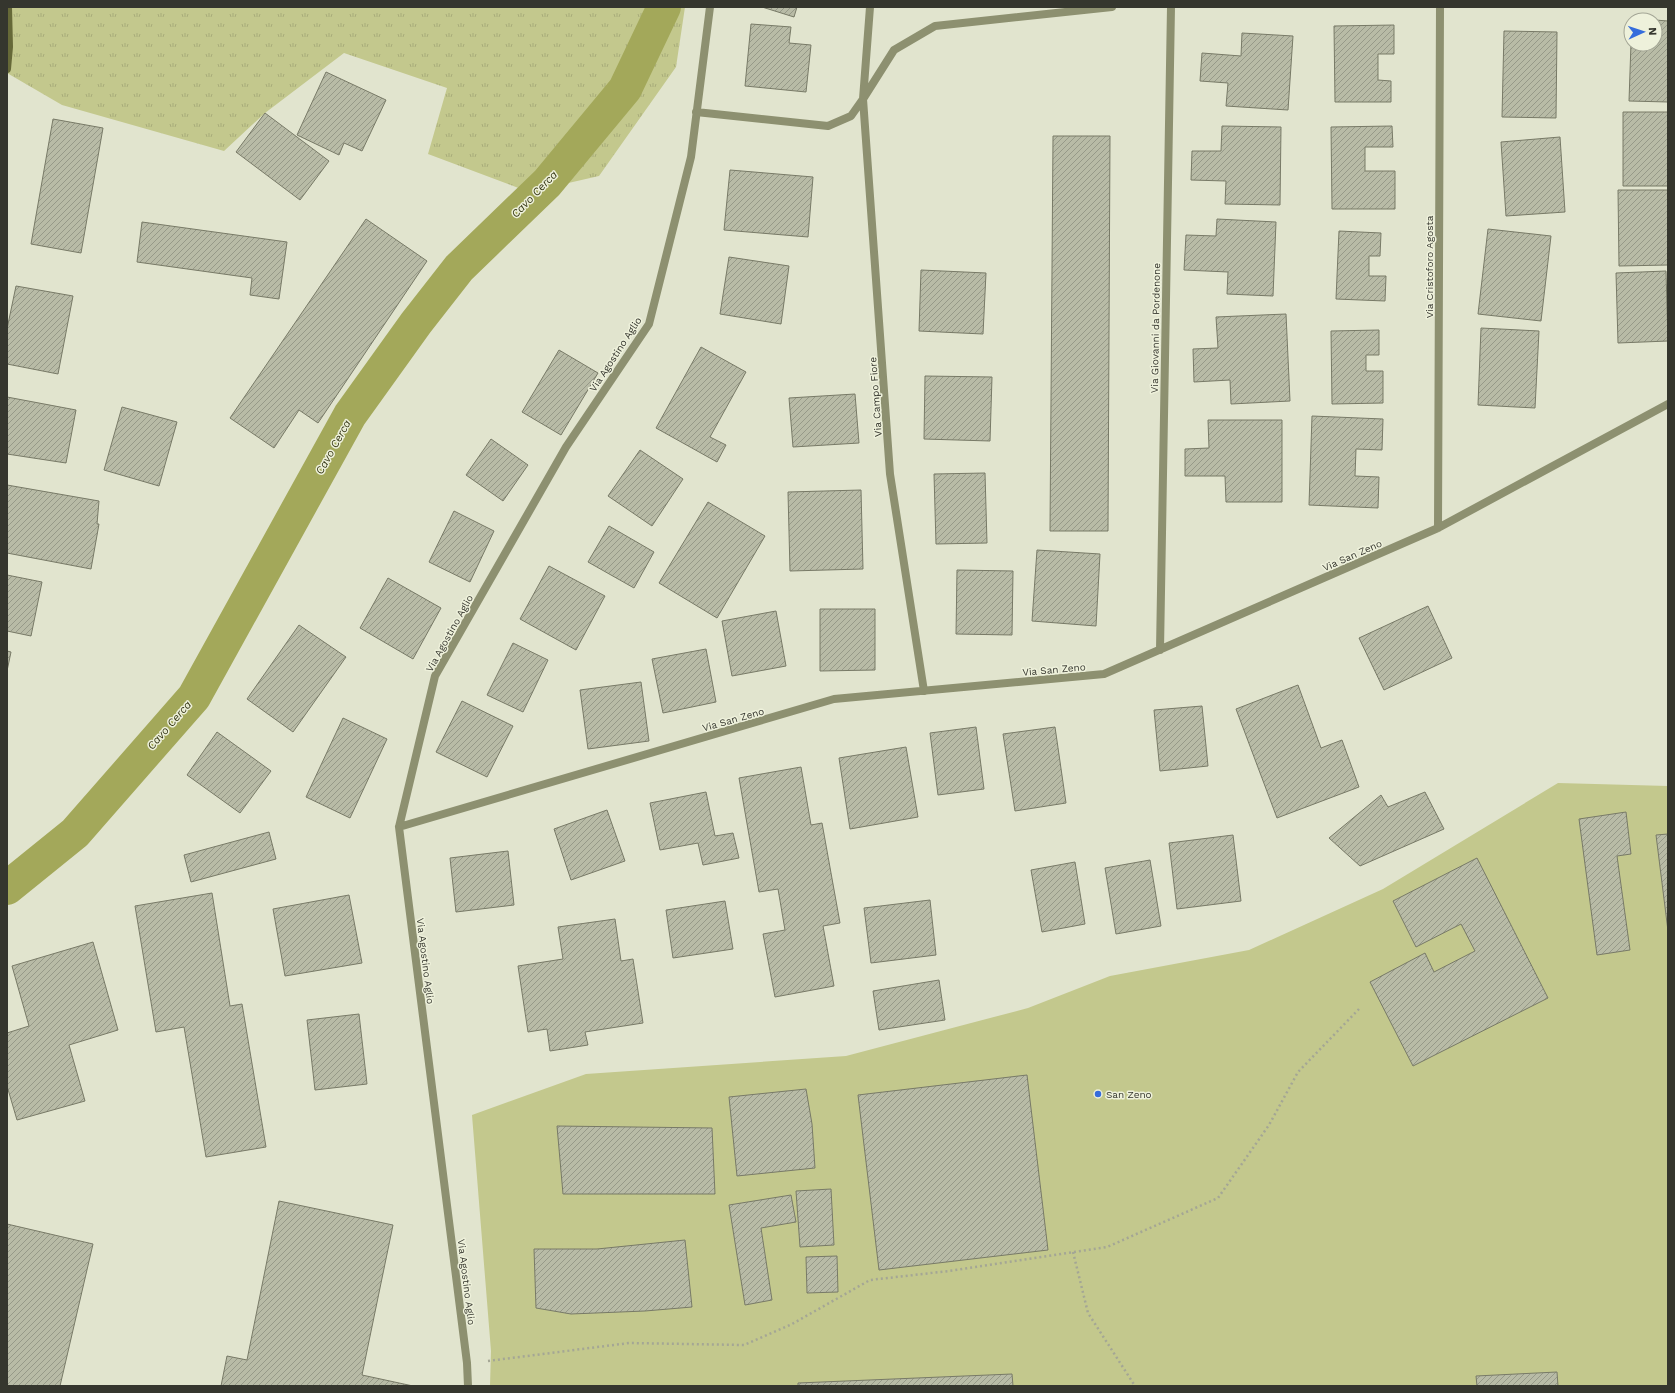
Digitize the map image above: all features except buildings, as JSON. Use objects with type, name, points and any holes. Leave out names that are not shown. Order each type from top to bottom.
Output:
[{"type":"street","points":[[7,69],[9,47],[8,7]]},
{"type":"street","name":"Via Agostino Aglio","points":[[468,1386],[468,1363],[399,827],[435,676],[566,447],[649,324],[691,157],[710,7]]},
{"type":"street","name":"Via Campo Fiore","points":[[870,7],[863,100],[890,474],[924,691]]},
{"type":"street","points":[[696,112],[828,126],[851,116],[863,100],[894,50],[935,26],[1112,7]]},
{"type":"street","name":"Via Giovanni da Pordenone","points":[[1160,650],[1171,7]]},
{"type":"street","name":"Via Cristoforo Agosta","points":[[1438,528],[1440,7]]},
{"type":"street","name":"Via San Zeno","points":[[399,827],[834,699],[1104,674],[1438,528],[1668,404]]},
{"type":"path","points":[[468,1363],[629,1343],[744,1345],[792,1324],[870,1280],[949,1271],[1107,1247],[1218,1198],[1269,1125],[1298,1072],[1359,1009]]},
{"type":"path","points":[[1073,1252],[1088,1313],[1135,1386]]},
{"type":"green space","points":[[7,7],[685,7],[676,67],[599,176],[529,192],[428,154],[447,88],[344,53],[265,113],[224,151],[62,105],[7,73]]},
{"type":"green space","name":"San Zeno","points":[[1558,783],[1668,786],[1668,1386],[490,1386],[491,1351],[472,1115],[586,1074],[846,1056],[1028,1008],[1110,976],[1249,950],[1383,889]]},
{"type":"waterway","name":"Cavo Cerca","points":[[7,888],[75,833],[194,697],[350,415],[416,323],[459,268],[547,183],[625,89],[664,7]]},
{"type":"place","name":"San Zeno","points":[[1098,1094]]}]
